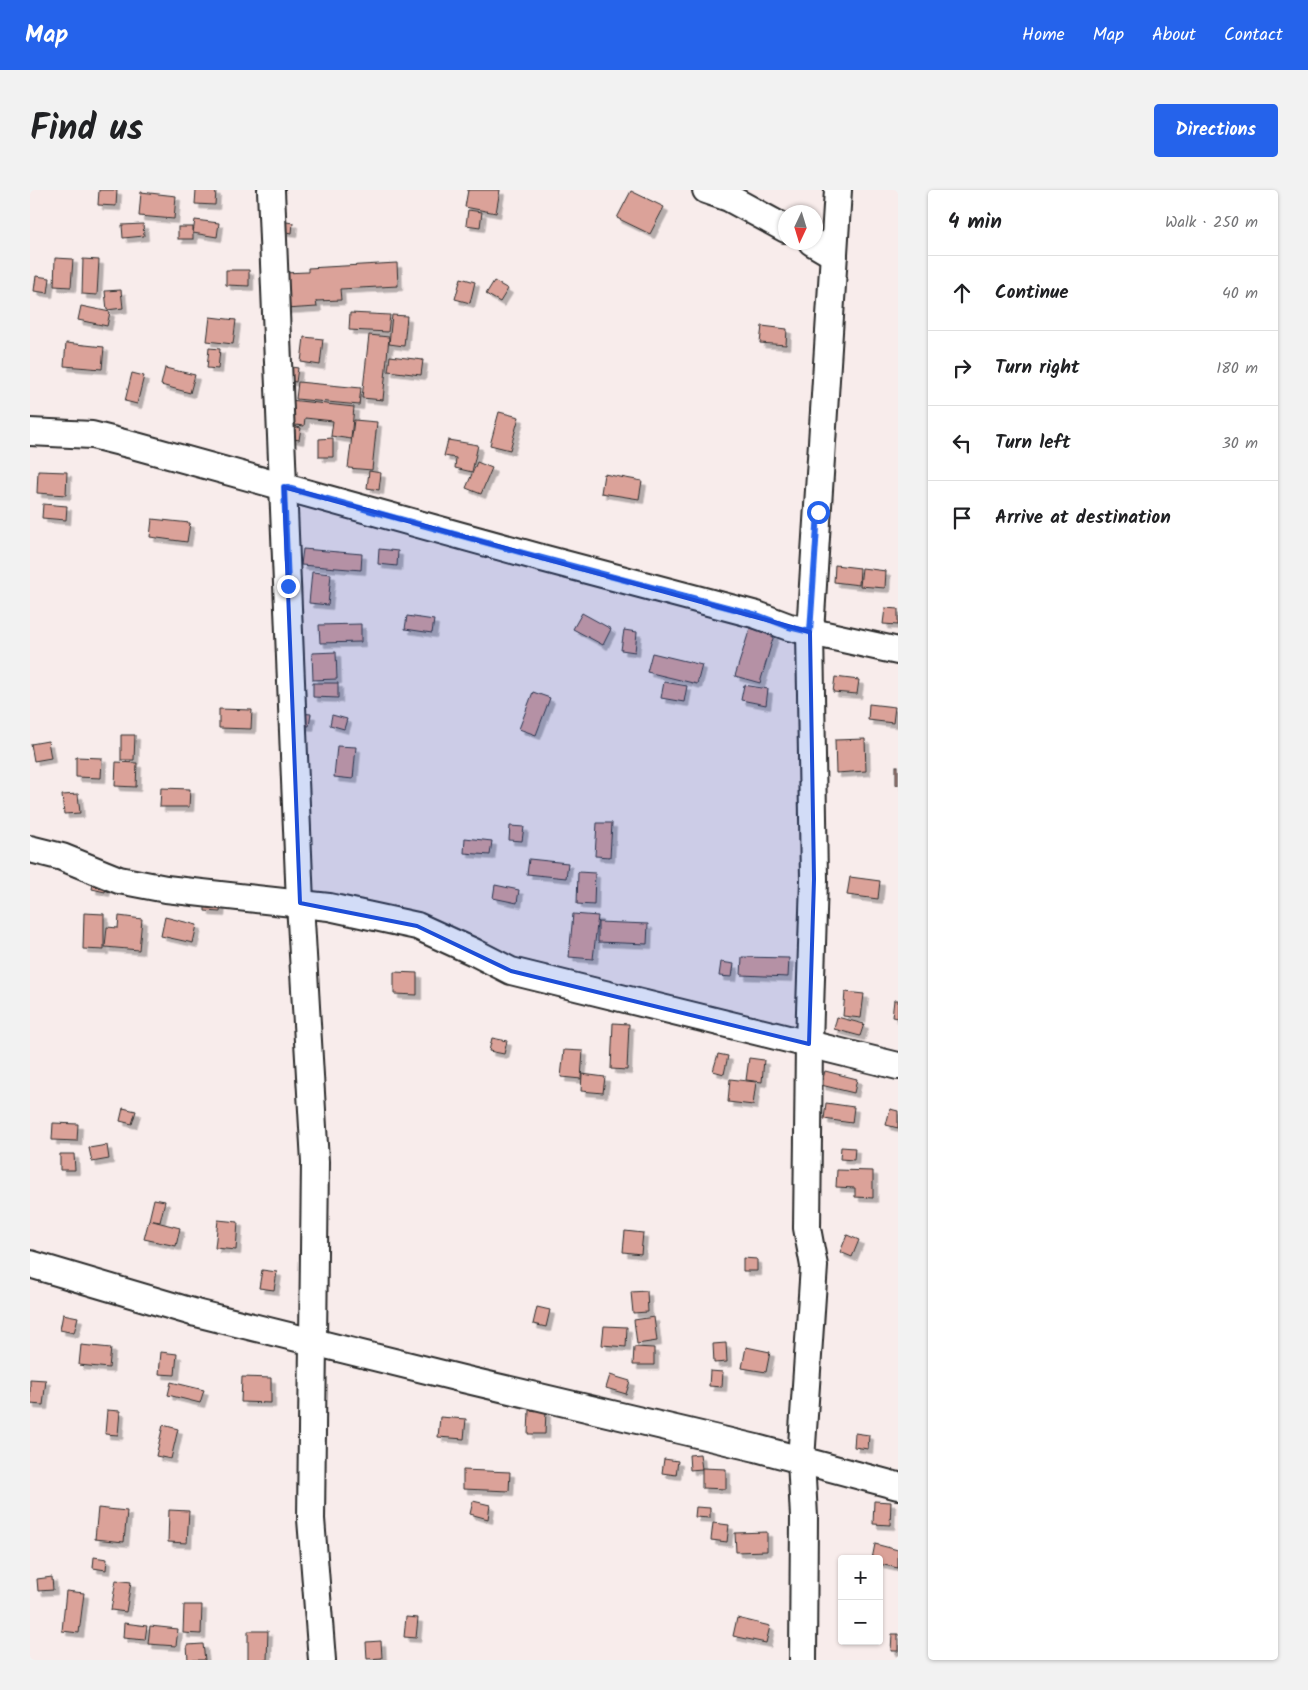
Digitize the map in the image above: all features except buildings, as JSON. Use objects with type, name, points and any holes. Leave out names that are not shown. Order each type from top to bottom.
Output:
[{"type":"street","points":[[271,190],[300,903],[315,1162],[311,1519],[322,1660]]},
{"type":"street","points":[[706,190],[729,198],[778,224]]},
{"type":"street","points":[[823,248],[838,190]]},
{"type":"street","points":[[803,1660],[804,1517],[801,1460],[814,1266],[807,1228],[809,1044],[814,879],[810,632],[823,250]]},
{"type":"street","points":[[30,432],[92,435],[538,557],[748,612],[789,627],[898,651]]},
{"type":"street","points":[[30,849],[62,857],[118,880],[128,882],[166,889],[329,907],[417,926],[474,952],[511,972],[898,1066]]},
{"type":"street","points":[[30,1264],[196,1313],[801,1460],[898,1486]]},
{"type":"highlighted area","points":[[284,487],[810,632],[814,879],[809,1044],[511,971],[417,926],[300,903]]},
{"type":"route","points":[[288,586],[284,487],[757,615],[789,627],[810,632],[818,512]]}]
